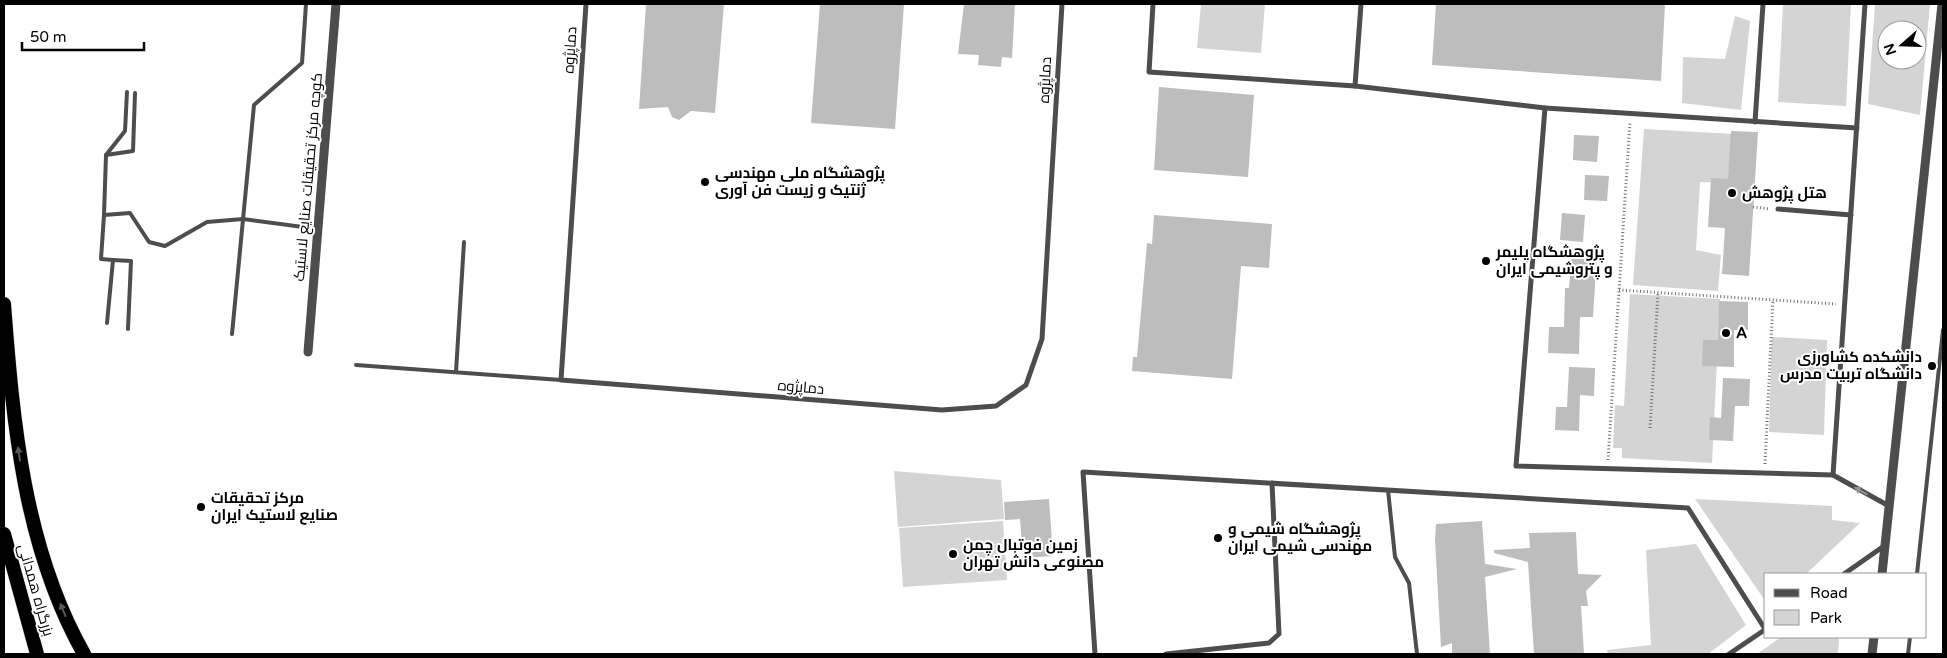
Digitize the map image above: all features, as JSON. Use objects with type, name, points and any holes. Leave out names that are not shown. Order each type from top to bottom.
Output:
[{"type":"highway","points":[[4,304],[11,394],[20,462],[35,527],[51,583],[72,634],[84,654]]},
{"type":"highway","name":"بزرگراه همدانی","points":[[4,534],[37,654]]},
{"type":"street","name":"کوچه مرکز تحقیقات صنایع لاستیک","points":[[308,352],[336,4]]},
{"type":"street","name":"دماپژوه","points":[[586,4],[561,380],[942,410],[996,406],[1026,385],[1042,339],[1062,4]]},
{"type":"street","points":[[1153,4],[1149,72],[1355,86],[1545,108],[1856,128]]},
{"type":"street","points":[[1355,86],[1361,4]]},
{"type":"street","points":[[1755,122],[1763,4]]},
{"type":"street","points":[[1833,476],[1865,4]]},
{"type":"street","points":[[1882,573],[1942,4]]},
{"type":"street","points":[[1545,108],[1516,466],[1833,476],[1889,506]]},
{"type":"street","points":[[1778,209],[1850,215]]},
{"type":"street","points":[[1095,654],[1083,472],[1688,508],[1764,627]]},
{"type":"street","points":[[1166,654],[1269,643],[1279,634],[1272,483]]},
{"type":"street","points":[[1845,573],[1885,546]]},
{"type":"street","points":[[1729,654],[1764,630]]},
{"type":"street","points":[[1872,654],[1874,638]]},
{"type":"lane","points":[[232,334],[254,105],[302,63],[306,4]]},
{"type":"lane","points":[[127,92],[125,131],[106,155],[101,259],[130,261],[128,329]]},
{"type":"lane","points":[[106,155],[133,151],[135,93]]},
{"type":"lane","points":[[104,215],[130,212],[149,242],[165,246],[207,222],[243,219],[318,228]]},
{"type":"lane","points":[[456,372],[464,242]]},
{"type":"lane","points":[[107,323],[113,260]]},
{"type":"lane","points":[[1916,573],[1943,330]]},
{"type":"lane","points":[[356,365],[561,380]]},
{"type":"lane","points":[[1388,490],[1395,557],[1409,583],[1417,654]]},
{"type":"lane","points":[[1908,654],[1910,638]]},
{"type":"path","points":[[1608,469],[1630,114]]},
{"type":"path","points":[[1753,207],[1760,208]]},
{"type":"path","points":[[1619,290],[1844,305]]},
{"type":"path","points":[[1650,428],[1658,293]]},
{"type":"path","points":[[1764,474],[1772,300]]},
{"type":"green space","points":[[1201,4],[1265,4],[1261,53],[1197,48]]},
{"type":"green space","points":[[1783,4],[1851,4],[1846,106],[1778,102]]},
{"type":"green space","points":[[1875,4],[1930,4],[1927,37],[1927,20],[1877,20],[1877,70],[1924,70],[1920,115],[1868,104]]},
{"type":"green space","points":[[1735,16],[1750,21],[1741,110],[1682,103],[1683,57],[1725,59]]},
{"type":"green space","points":[[1644,129],[1734,134],[1732,183],[1700,182],[1696,250],[1721,255],[1718,291],[1633,285]]},
{"type":"green space","points":[[1630,294],[1720,299],[1712,463],[1622,458],[1622,448],[1613,448],[1615,405],[1624,406]]},
{"type":"green space","points":[[1772,337],[1827,340],[1824,435],[1769,432]]},
{"type":"green space","points":[[894,471],[1001,480],[1004,519],[898,527]]},
{"type":"green space","points":[[1695,499],[1832,506],[1832,520],[1860,523],[1807,573],[1764,573],[1764,599]]},
{"type":"green space","name":"زمین فوتبال چمن مصنوعی دانش تهران","points":[[1003,521],[1007,580],[903,587],[899,528]]},
{"type":"green space","points":[[1696,544],[1746,625],[1708,654],[1608,654],[1607,650],[1651,645],[1646,550]]},
{"type":"green space","points":[[1780,638],[1838,638],[1839,640],[1838,654],[1757,654]]},
{"type":"building","points":[[646,4],[724,4],[715,113],[691,111],[679,120],[672,117],[668,107],[639,109]]},
{"type":"building","points":[[820,4],[904,4],[895,129],[811,123]]},
{"type":"building","points":[[964,4],[1015,4],[1012,58],[1002,57],[1001,67],[978,65],[979,55],[958,54]]},
{"type":"building","points":[[1436,4],[1665,4],[1661,81],[1432,65]]},
{"type":"building","points":[[1159,87],[1254,95],[1248,177],[1154,170]]},
{"type":"building","name":"هتل پژوهش","points":[[1731,131],[1758,132],[1749,276],[1722,274],[1725,228],[1708,227],[1711,178],[1728,179]]},
{"type":"building","points":[[1574,135],[1599,136],[1597,162],[1573,160]]},
{"type":"building","points":[[1585,175],[1609,176],[1607,201],[1584,200]]},
{"type":"building","points":[[1562,213],[1585,215],[1583,242],[1560,240]]},
{"type":"building","points":[[1154,215],[1272,224],[1269,268],[1241,266],[1232,379],[1132,371],[1133,357],[1137,357],[1147,243],[1152,244]]},
{"type":"building","points":[[1572,252],[1597,254],[1593,317],[1580,317],[1579,354],[1548,353],[1549,327],[1564,327],[1565,288],[1569,288]]},
{"type":"building","name":"A","points":[[1719,301],[1748,302],[1748,330],[1734,330],[1734,367],[1702,366],[1703,340],[1718,340]]},
{"type":"building","points":[[1569,367],[1595,368],[1594,396],[1580,395],[1579,431],[1555,430],[1556,407],[1567,407]]},
{"type":"building","points":[[1723,378],[1750,379],[1749,406],[1735,406],[1733,441],[1709,440],[1710,417],[1721,418]]},
{"type":"building","points":[[1049,499],[1053,556],[1023,558],[1020,519],[1005,520],[1004,502]]},
{"type":"building","points":[[1482,521],[1485,564],[1517,569],[1485,577],[1490,654],[1452,654],[1452,643],[1441,647],[1435,540],[1436,524]]},
{"type":"building","points":[[1576,532],[1578,574],[1602,575],[1586,591],[1588,606],[1581,606],[1584,654],[1534,654],[1528,562],[1494,553],[1494,550],[1530,548],[1529,533]]},
{"type":"place","name":"پژوهشگاه ملی مهندسی ژنتیک و زیست فن آوری","points":[[705,182]]},
{"type":"place","name":"هتل پژوهش","points":[[1732,193]]},
{"type":"place","name":"پژوهشگاه پلیمر و پتروشیمی ایران","points":[[1486,261]]},
{"type":"place","name":"A","points":[[1726,333]]},
{"type":"place","name":"دانشکده کشاورزی دانشگاه تربیت مدرس","points":[[1932,366]]},
{"type":"place","name":"مرکز تحقیقات صنایع لاستیک ایران","points":[[201,507]]},
{"type":"place","name":"پژوهشگاه شیمی و مهندسی شیمی ایران","points":[[1218,538]]},
{"type":"place","name":"زمین فوتبال چمن مصنوعی دانش تهران","points":[[953,554]]}]
